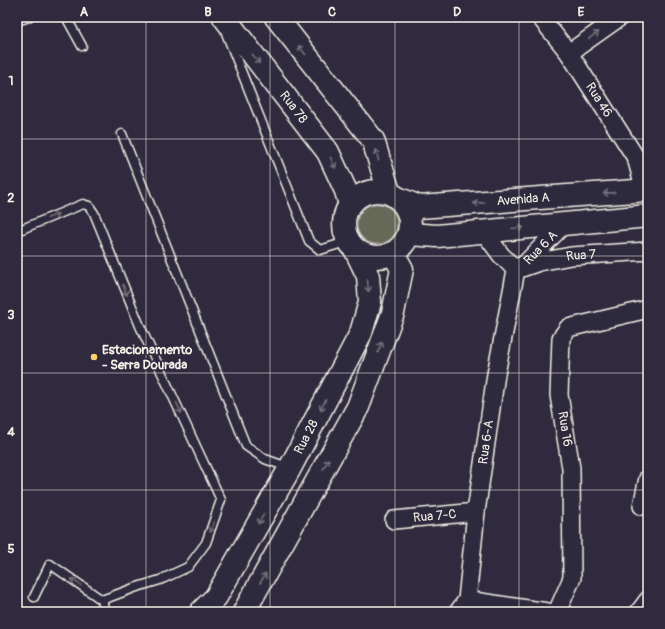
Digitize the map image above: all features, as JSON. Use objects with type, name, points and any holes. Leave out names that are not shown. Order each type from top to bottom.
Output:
[{"type":"main road","name":"Rua 78","points":[[224,17],[328,152],[346,191],[350,204]]},
{"type":"main road","points":[[276,17],[373,140],[394,196]]},
{"type":"main road","points":[[378,190],[394,196],[406,206],[410,215],[411,225],[405,242],[393,253],[384,256],[374,257],[364,254],[352,245],[345,232],[344,222],[350,204],[367,192],[378,190]]},
{"type":"main road","name":"Avenida A","points":[[394,196],[420,207],[646,190]]},
{"type":"main road","points":[[409,234],[437,236],[648,216]]},
{"type":"main road","name":"Rua 28","points":[[201,612],[216,597],[290,468],[361,333],[370,302],[368,276],[352,245]]},
{"type":"main road","points":[[244,612],[358,407],[393,313],[402,269],[393,253]]},
{"type":"street","name":"Rua 46","points":[[540,17],[569,52],[636,158],[646,190]]},
{"type":"street","points":[[569,52],[620,17]]},
{"type":"street","name":"Rua 6 A","points":[[516,270],[525,264],[564,224]]},
{"type":"street","points":[[484,232],[501,255],[516,270]]},
{"type":"street","name":"Rua 7","points":[[516,270],[539,262],[571,256],[648,251]]},
{"type":"street","name":"Rua 6-A","points":[[462,606],[496,374],[516,270]]},
{"type":"street","name":"Rua 16","points":[[556,612],[572,578],[571,468],[559,395],[561,338],[568,328],[648,309]]},
{"type":"street","points":[[645,503],[648,478]]},
{"type":"street","name":"Rua 7-C","points":[[394,520],[476,512]]},
{"type":"street","points":[[639,612],[648,600]]},
{"type":"street","points":[[462,606],[548,612]]},
{"type":"lane","points":[[17,21],[29,17]]},
{"type":"lane","points":[[66,17],[82,46]]},
{"type":"lane","points":[[220,17],[309,242],[320,250],[352,245]]},
{"type":"lane","points":[[122,134],[246,446],[265,459],[290,468]]},
{"type":"lane","points":[[17,231],[83,204],[89,206],[94,213],[140,326],[221,500],[206,543],[188,567],[160,580],[102,600]]},
{"type":"lane","points":[[34,597],[50,564],[102,600],[105,612]]},
{"type":"green space","points":[[377,204],[388,207],[394,213],[397,224],[394,235],[388,241],[377,244],[366,241],[360,235],[357,224],[360,213],[366,207]]},
{"type":"place","name":"Estacionamento - Serra Dourada","points":[[94,357]]}]
